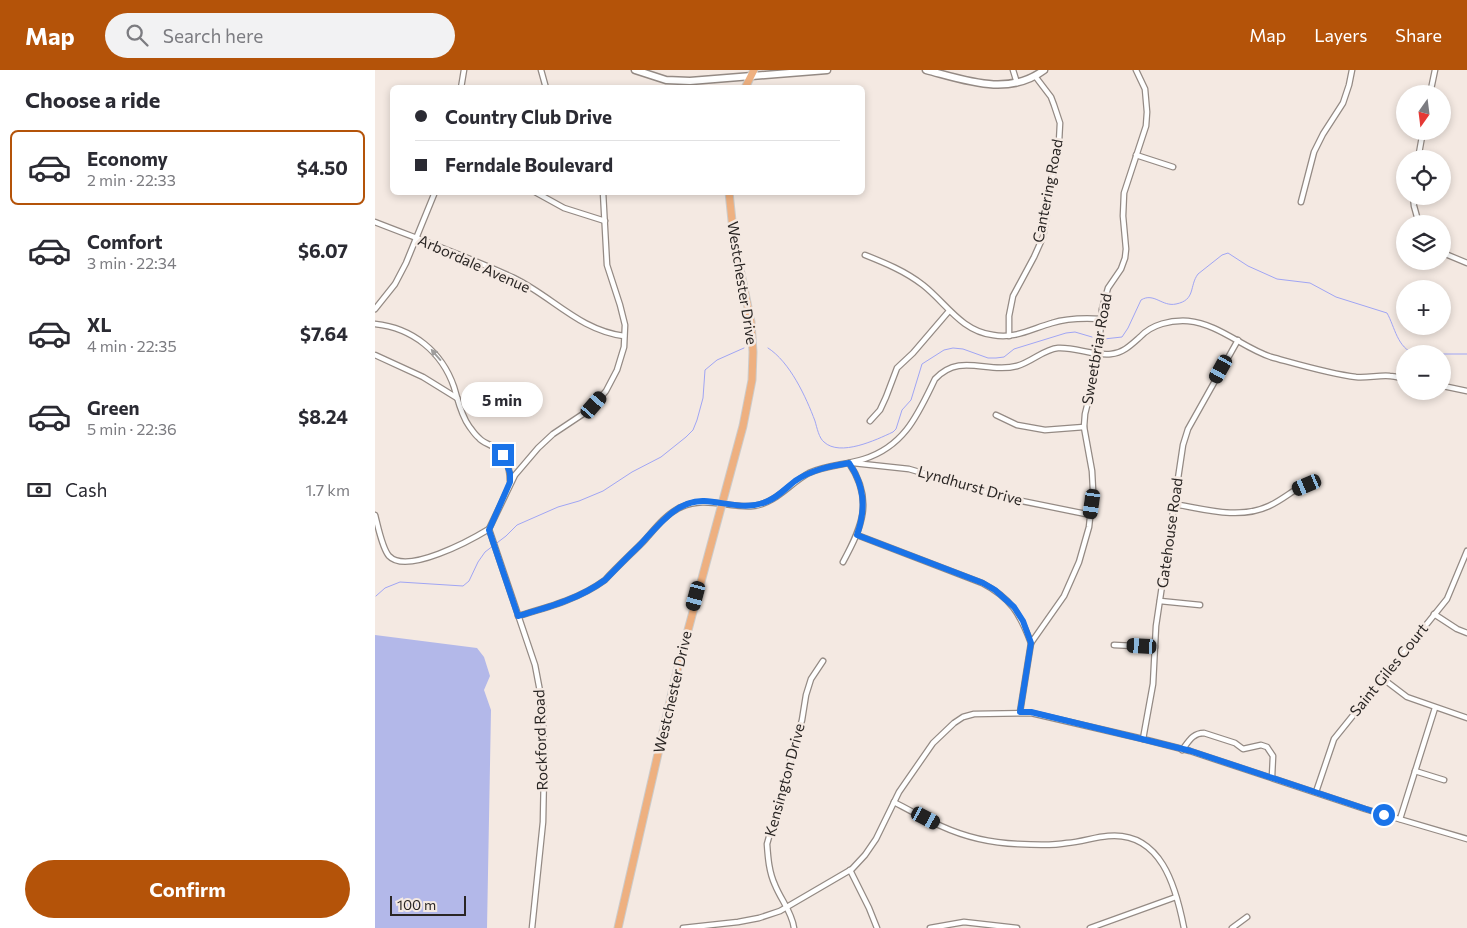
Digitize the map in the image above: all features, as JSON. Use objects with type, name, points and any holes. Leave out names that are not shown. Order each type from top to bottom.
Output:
[{"type":"main road","points":[[747,85],[753,73]]},
{"type":"main road","name":"Westchester Drive","points":[[618,928],[677,670],[748,405],[752,380],[751,322],[734,240],[729,195]]},
{"type":"street","points":[[462,85],[464,70]]},
{"type":"street","points":[[541,70],[545,85]]},
{"type":"street","points":[[635,70],[666,80],[678,81],[753,73],[827,70]]},
{"type":"street","points":[[926,70],[993,86],[1017,83],[1035,76],[1044,70]]},
{"type":"street","points":[[1013,70],[1017,83]]},
{"type":"street","name":"Sweetbriar Road","points":[[1020,712],[1031,643],[1063,596],[1072,578],[1091,515],[1092,471],[1084,427],[1098,354],[1101,319],[1108,288],[1121,269],[1125,258],[1123,198],[1146,126],[1145,89],[1136,70]]},
{"type":"street","points":[[1301,202],[1314,152],[1343,103],[1352,70]]},
{"type":"street","points":[[1432,85],[1435,70]]},
{"type":"street","name":"Cantering Road","points":[[1009,336],[1009,316],[1013,296],[1043,237],[1059,142],[1060,123],[1054,105],[1035,76]]},
{"type":"street","points":[[1136,155],[1173,167]]},
{"type":"street","points":[[375,309],[395,284],[417,238],[434,195]]},
{"type":"street","points":[[540,195],[564,208],[605,221]]},
{"type":"street","points":[[375,515],[386,552],[393,559],[399,561],[441,554],[466,543],[489,530],[510,482],[538,448],[553,434],[586,412],[601,397],[617,370],[622,355],[625,325],[621,305],[607,265],[603,195]]},
{"type":"street","name":"Arbordale Avenue","points":[[375,222],[512,277],[542,294],[587,325],[608,333],[624,336]]},
{"type":"street","points":[[865,255],[895,267],[923,285],[962,322],[977,331],[990,335],[1009,336],[1026,333],[1049,323],[1066,319],[1101,319]]},
{"type":"street","points":[[1451,256],[1467,263]]},
{"type":"street","points":[[870,421],[880,410],[897,368],[913,353],[949,311]]},
{"type":"street","points":[[518,616],[567,601],[595,587],[605,580],[678,508],[702,501],[755,506],[771,500],[795,481],[811,473],[827,467],[865,459],[885,449],[903,436],[917,416],[935,380],[941,373],[964,364],[1000,369],[1009,368],[1027,363],[1047,351],[1058,348],[1110,354],[1122,351],[1132,345],[1148,330],[1160,324],[1174,321],[1189,321],[1204,324],[1269,356],[1341,374],[1365,378],[1396,377]]},
{"type":"street","points":[[375,324],[401,330],[420,340],[435,352],[447,370],[467,424],[478,438],[503,455],[510,473],[510,482]]},
{"type":"street","name":"Gatehouse Road","points":[[1143,739],[1153,684],[1156,626],[1183,445],[1188,429],[1237,340]]},
{"type":"street","points":[[375,355],[423,377],[457,398]]},
{"type":"street","points":[[1451,388],[1467,391]]},
{"type":"street","points":[[996,414],[1017,425],[1045,430],[1084,427]]},
{"type":"street","points":[[843,562],[857,535],[863,515],[863,497],[858,479],[849,463]]},
{"type":"street","name":"Lyndhurst Drive","points":[[849,463],[909,469],[1007,498],[1091,515]]},
{"type":"street","points":[[1174,504],[1221,512],[1244,513],[1268,507],[1297,489],[1316,481]]},
{"type":"street","name":"Rockford Road","points":[[489,530],[535,665],[543,707],[543,822],[532,927]]},
{"type":"street","points":[[857,535],[983,583],[995,590],[1014,607],[1023,621],[1031,643]]},
{"type":"street","name":"Saint Giles Court","points":[[1316,792],[1334,739],[1447,599],[1467,551]]},
{"type":"street","points":[[1160,601],[1200,605]]},
{"type":"street","points":[[1434,614],[1457,629],[1467,633]]},
{"type":"street","points":[[1114,645],[1155,647]]},
{"type":"street","name":"Kensington Drive","points":[[794,928],[791,915],[771,874],[767,844],[802,720],[806,695],[811,679],[823,662]]},
{"type":"street","points":[[1382,678],[1407,697],[1467,718]]},
{"type":"street","points":[[1400,819],[1435,708]]},
{"type":"street","points":[[683,928],[759,918],[786,907],[850,870],[865,855],[876,839],[894,802],[933,743],[953,723],[963,717],[974,714],[1031,712],[1143,739],[1272,777],[1467,839]]},
{"type":"street","points":[[1183,750],[1193,735],[1199,733],[1235,743],[1243,749],[1261,745],[1267,747],[1273,756],[1272,777]]},
{"type":"street","points":[[1415,771],[1444,780]]},
{"type":"street","points":[[894,802],[941,827],[991,841],[1044,845],[1067,844],[1109,836],[1134,839],[1148,846],[1159,858],[1176,898],[1184,928]]},
{"type":"street","points":[[850,870],[877,928]]},
{"type":"street","points":[[1090,928],[1176,898]]},
{"type":"street","points":[[1232,928],[1247,917]]},
{"type":"street","points":[[930,928],[964,922],[1017,928]]},
{"type":"shaded area","points":[[375,635],[477,648],[484,657],[490,676],[484,690],[491,710],[487,928],[375,928]]},
{"type":"waterway","points":[[1104,339],[1122,337],[1141,300],[1150,298],[1166,304],[1176,304],[1187,299],[1198,274],[1222,255],[1228,253],[1248,266],[1277,279],[1310,283],[1336,297],[1387,313],[1402,345]]},
{"type":"waterway","points":[[768,348],[783,362],[796,381],[807,401],[822,440],[831,446],[848,448],[877,439],[896,429],[902,410],[911,400],[922,364],[944,350],[953,348],[963,349],[988,358],[996,358],[1004,357],[1014,349],[1066,333],[1075,332],[1092,337]]},
{"type":"waterway","points":[[376,596],[385,588],[400,582],[463,586],[469,581],[485,552],[517,525],[558,507],[603,491],[632,472],[661,457],[693,430],[703,398],[705,370],[717,360],[744,348]]},
{"type":"waterway","points":[[1451,354],[1467,354]]},
{"type":"route","points":[[503,455],[510,473],[510,482],[489,530],[518,616],[558,604],[595,587],[605,580],[678,508],[704,501],[731,506],[755,506],[771,500],[795,481],[811,473],[827,467],[849,463],[858,479],[863,497],[863,515],[857,535],[983,583],[995,590],[1014,607],[1023,621],[1031,643],[1020,712],[1031,712],[1191,751],[1384,815]]}]
